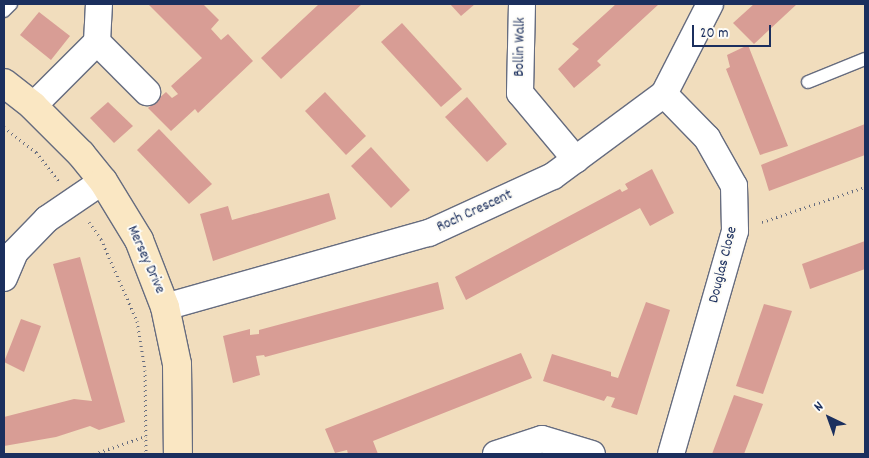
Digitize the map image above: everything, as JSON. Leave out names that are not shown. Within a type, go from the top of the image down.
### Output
[{"type":"street","points":[[33,106],[97,42],[99,4]]},
{"type":"street","name":"Bollin Walk","points":[[522,4],[520,93],[576,160]]},
{"type":"street","name":"Roch Crescent","points":[[164,307],[429,233],[553,176],[664,94],[710,4]]},
{"type":"street","points":[[97,42],[146,92]]},
{"type":"street","name":"Mersey Drive","points":[[4,83],[33,106],[81,154],[103,181],[139,240],[164,307],[177,364],[178,454]]},
{"type":"street","name":"Douglas Close","points":[[664,94],[708,138],[734,186],[735,231],[671,454]]},
{"type":"street","points":[[4,278],[15,252],[47,219],[103,181]]},
{"type":"street","points":[[496,454],[542,439],[592,454]]},
{"type":"lane","points":[[4,11],[11,4]]},
{"type":"lane","points":[[808,82],[865,58]]},
{"type":"path","points":[[4,127],[36,152],[101,239],[137,321],[145,370],[146,454]]},
{"type":"path","points":[[735,231],[865,187]]},
{"type":"path","points":[[94,454],[177,424]]},
{"type":"building","points":[[148,4],[203,4],[219,20],[211,29],[221,40],[228,34],[253,61],[198,113],[195,109],[171,131],[148,108],[166,92],[172,98],[178,94],[171,86],[202,58]]},
{"type":"building","points":[[319,4],[362,4],[281,79],[261,58]]},
{"type":"building","points":[[450,4],[475,4],[461,16]]},
{"type":"building","points":[[616,4],[659,4],[597,61],[601,65],[574,88],[558,69],[579,49],[572,44]]},
{"type":"building","points":[[754,4],[797,4],[754,44],[733,23]]},
{"type":"building","points":[[39,12],[70,36],[51,60],[20,35]]},
{"type":"building","points":[[402,23],[462,89],[441,107],[381,42]]},
{"type":"building","points":[[748,45],[788,146],[760,155],[726,69],[730,67],[727,55]]},
{"type":"building","points":[[325,92],[366,136],[346,155],[305,111]]},
{"type":"building","points":[[467,97],[507,144],[487,162],[445,117]]},
{"type":"building","points":[[108,102],[133,126],[114,143],[90,118]]},
{"type":"building","points":[[865,124],[865,155],[769,191],[761,165]]},
{"type":"building","points":[[159,129],[212,184],[189,204],[137,150]]},
{"type":"building","points":[[371,147],[410,190],[391,208],[351,166]]},
{"type":"building","points":[[652,169],[674,213],[650,226],[640,208],[466,300],[455,277],[620,189],[622,192],[628,189],[625,184]]},
{"type":"building","points":[[329,193],[336,219],[213,261],[200,214],[228,206],[232,220]]},
{"type":"building","points":[[865,241],[865,269],[810,289],[802,264]]},
{"type":"building","points":[[80,257],[125,422],[99,430],[90,426],[56,437],[4,446],[4,417],[74,399],[92,401],[53,264]]},
{"type":"building","points":[[438,282],[444,309],[265,357],[264,355],[256,356],[260,375],[233,383],[223,336],[250,329],[250,335],[259,334],[259,330]]},
{"type":"building","points":[[646,302],[670,310],[637,415],[611,407],[615,398],[607,396],[604,401],[543,381],[552,354],[611,372],[611,376],[618,378]]},
{"type":"building","points":[[764,304],[792,311],[763,394],[736,386]]},
{"type":"building","points":[[21,319],[41,326],[24,372],[4,362]]},
{"type":"building","points":[[521,353],[532,378],[373,441],[378,454],[348,454],[347,450],[335,453],[325,429]]},
{"type":"building","points":[[734,395],[763,404],[744,454],[712,454]]}]
